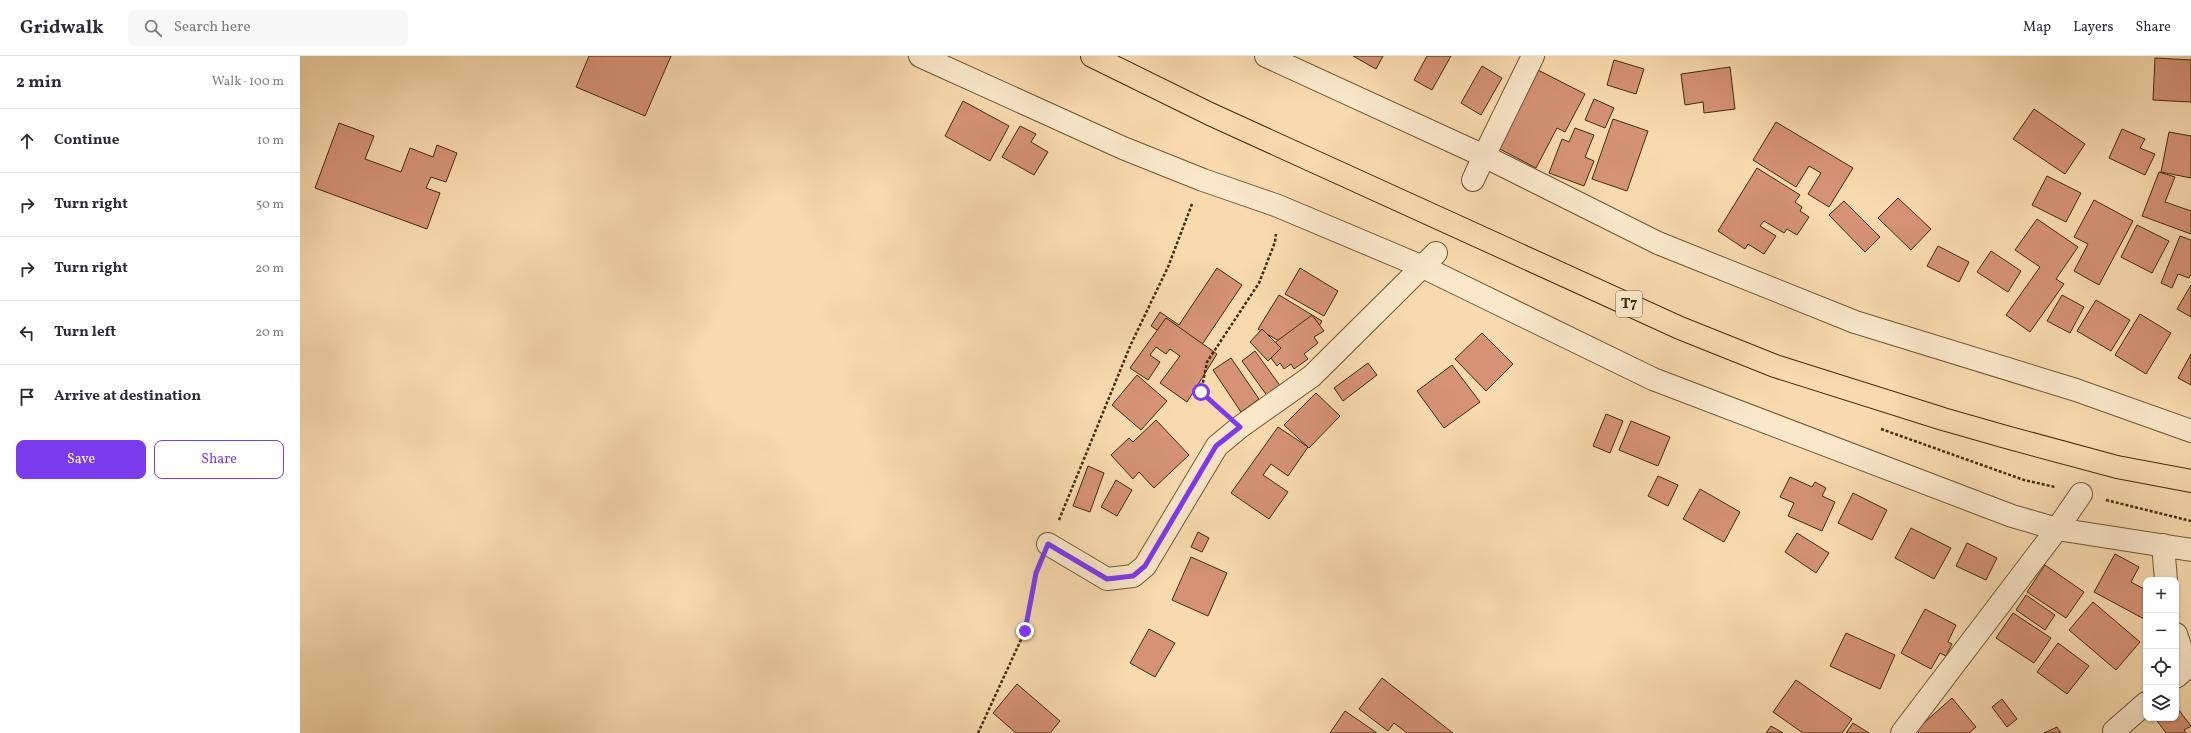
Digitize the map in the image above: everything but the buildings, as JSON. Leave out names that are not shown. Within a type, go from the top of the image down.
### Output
[{"type":"highway","name":"T7","points":[[1092,56],[1210,114],[1680,328],[1775,366],[1943,419],[2006,437],[2117,467],[2191,481]]},
{"type":"street","points":[[920,56],[1123,148],[1203,180],[1429,260],[1653,379],[2012,516],[2057,529],[2191,550]]},
{"type":"street","points":[[1266,56],[1484,156],[1658,243],[1855,322],[2076,390],[2191,431]]},
{"type":"street","points":[[1473,180],[1533,56]]},
{"type":"street","points":[[1048,544],[1107,579],[1133,576],[1145,566],[1216,446],[1240,427],[1312,376],[1429,260]]},
{"type":"street","points":[[1902,733],[2057,529],[2081,494]]},
{"type":"street","points":[[2163,545],[2166,577]]},
{"type":"street","points":[[2179,643],[2182,652],[2191,663],[2179,675]]},
{"type":"street","points":[[2114,731],[2143,707]]},
{"type":"path","points":[[978,733],[1025,631],[1036,573],[1130,344],[1168,267],[1182,226],[1203,180]]},
{"type":"path","points":[[1240,427],[1201,392],[1207,362],[1259,283],[1275,242],[1278,206]]},
{"type":"route","points":[[1025,631],[1036,573],[1048,544],[1107,579],[1133,576],[1145,566],[1216,446],[1240,427],[1201,392]]}]
